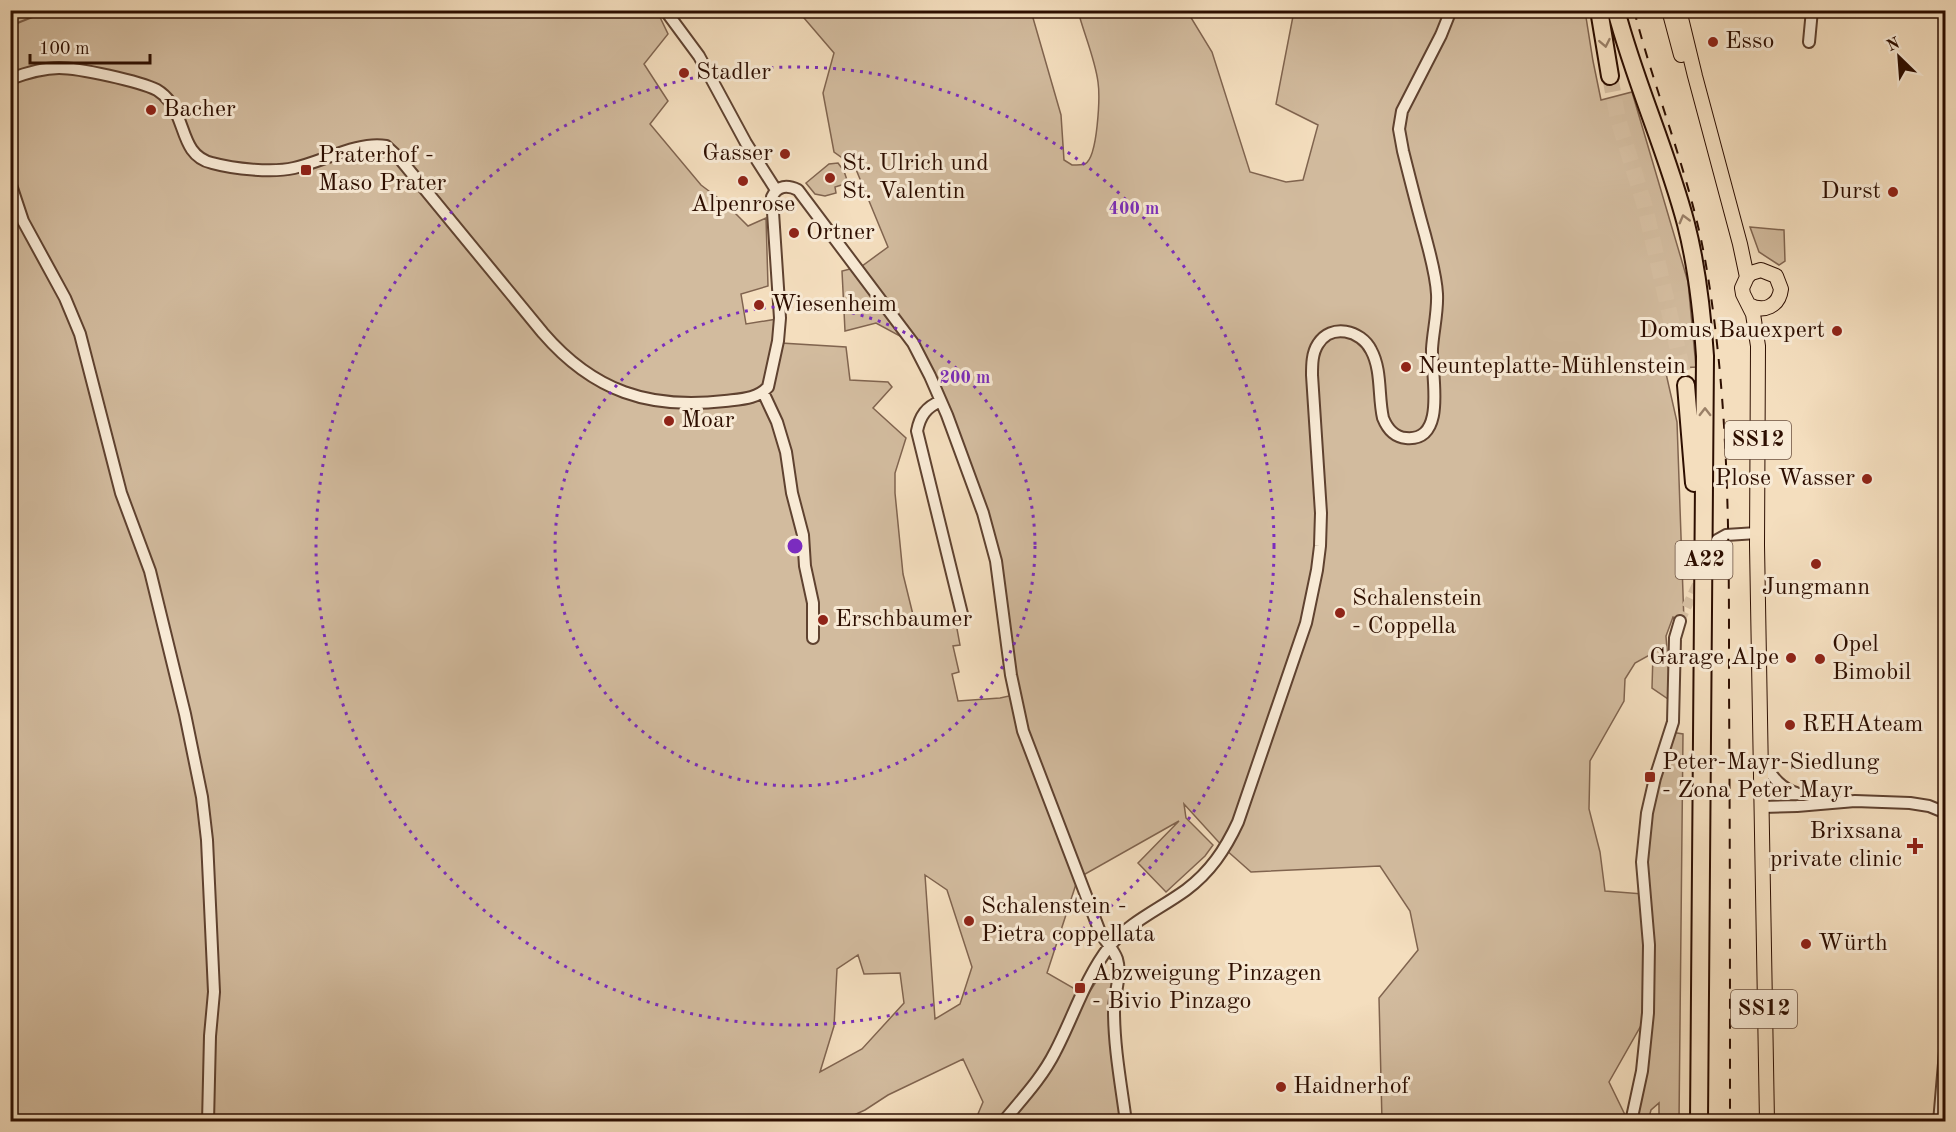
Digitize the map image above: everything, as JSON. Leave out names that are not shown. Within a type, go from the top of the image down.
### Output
[{"type":"highway","points":[[1599,10],[1610,76]]},
{"type":"highway","name":"A22","points":[[1616,10],[1686,226],[1699,287],[1705,356],[1699,1122]]},
{"type":"highway","name":"A22","points":[[1686,385],[1694,490],[1688,1122]]},
{"type":"main road","points":[[1669,10],[1699,116],[1712,141]]},
{"type":"main road","name":"SS12","points":[[1679,10],[1740,244],[1747,277],[1743,282],[1743,294],[1753,314],[1758,346],[1757,534],[1767,1122]]},
{"type":"main road","name":"SS12","points":[[1740,244],[1761,270],[1772,273],[1780,284],[1779,298],[1768,308],[1765,315],[1758,346]]},
{"type":"main road","points":[[1747,277],[1761,270]]},
{"type":"main road","points":[[1749,305],[1755,308],[1768,308]]},
{"type":"street","points":[[664,10],[699,56],[751,151],[776,190]]},
{"type":"street","points":[[1003,1122],[1029,1091],[1054,1054],[1082,994],[1110,947],[1128,929],[1185,890],[1213,865],[1229,840],[1250,789],[1305,623],[1317,570],[1321,513],[1312,375],[1316,346],[1325,336],[1340,331],[1356,334],[1368,343],[1375,358],[1383,418],[1387,427],[1398,437],[1413,438],[1422,434],[1434,417],[1432,349],[1436,283],[1402,151],[1400,129],[1402,111],[1441,35],[1451,10]]},
{"type":"street","points":[[1809,42],[1812,10]]},
{"type":"street","points":[[10,79],[28,72],[60,68],[80,70],[156,90],[171,103],[190,148],[201,159],[216,164],[290,169],[369,145],[386,146],[400,159],[554,346],[593,378],[619,391],[654,400],[719,402],[751,398],[768,387],[779,328],[773,194],[776,190],[789,187],[801,194],[913,343],[940,401],[975,489],[996,561],[1011,675],[1023,731],[1085,896],[1100,932],[1116,957],[1119,968],[1115,993],[1115,1034],[1126,1122]]},
{"type":"street","points":[[10,182],[23,221],[65,298],[80,334],[121,493],[150,571],[187,725],[202,797],[207,840],[214,992],[210,1036],[208,1122]]},
{"type":"street","points":[[763,392],[777,422],[786,452],[813,603],[813,638]]},
{"type":"street","points":[[940,401],[919,419],[917,431],[962,615]]},
{"type":"street","points":[[1717,540],[1726,535],[1757,534]]},
{"type":"street","points":[[1630,1122],[1642,1071],[1648,1014],[1649,945],[1642,862],[1647,813],[1655,778],[1673,722],[1675,638],[1680,621]]},
{"type":"street","points":[[1761,760],[1776,782],[1785,789],[1799,794],[1842,801],[1910,803],[1929,806],[1946,813]]},
{"type":"street","points":[[1762,801],[1799,794]]},
{"type":"street","points":[[1762,801],[1797,806],[1842,801]]},
{"type":"street","points":[[1939,1122],[1946,1040]]},
{"type":"shaded area","points":[[10,11],[657,11],[668,34],[644,64],[668,101],[650,124],[701,185],[726,204],[748,226],[766,218],[768,286],[741,294],[746,324],[783,318],[781,343],[846,347],[850,380],[888,382],[892,387],[873,408],[906,438],[895,473],[903,574],[916,627],[955,618],[960,645],[953,646],[959,672],[952,674],[958,701],[1014,695],[983,513],[913,343],[876,323],[845,331],[842,271],[862,266],[888,247],[855,167],[834,152],[823,93],[834,53],[798,11],[1031,11],[1061,115],[1064,160],[1072,165],[1085,164],[1093,150],[1099,89],[1097,73],[1078,11],[1187,11],[1212,52],[1250,172],[1286,182],[1303,180],[1318,125],[1276,104],[1294,11],[1585,11],[1601,100],[1632,92],[1688,282],[1696,367],[1665,369],[1677,422],[1684,622],[1673,617],[1666,636],[1671,701],[1652,688],[1653,653],[1635,663],[1625,679],[1624,701],[1590,761],[1589,809],[1600,852],[1605,891],[1643,894],[1647,813],[1671,732],[1683,734],[1679,1121],[1659,1121],[1659,1103],[1651,1110],[1648,1121],[1631,1121],[1647,1015],[1609,1082],[1628,1121],[1382,1121],[1379,998],[1418,950],[1410,911],[1380,866],[1251,872],[1225,849],[1184,804],[1186,818],[1213,845],[1205,856],[1166,892],[1138,863],[1179,821],[1078,878],[1047,973],[1087,996],[1101,974],[1118,976],[1115,993],[1126,1121],[975,1121],[983,1102],[963,1059],[888,1095],[865,1110],[841,1121],[11,1121]],"holes":[[[925,875],[947,890],[972,967],[960,1004],[935,1019]],[[858,955],[864,974],[900,973],[904,1003],[862,1049],[820,1072],[834,1026],[837,969]]]},
{"type":"shaded area","points":[[838,163],[848,183],[835,187],[836,193],[825,196],[815,194],[806,183],[829,164]]},
{"type":"shaded area","points":[[1750,227],[1784,230],[1785,261],[1779,265],[1759,252]]},
{"type":"waterway","points":[[10,26],[50,10]]},
{"type":"tunnel","points":[[1610,76],[1618,119],[1645,207],[1686,385]]},
{"type":"tunnel","points":[[1680,621],[1701,576]]},
{"type":"railway","points":[[1634,10],[1700,233],[1720,370],[1729,581],[1730,1122]]},
{"type":"place","name":"Esso","points":[[1713,42]]},
{"type":"place","name":"Stadler","points":[[684,73]]},
{"type":"place","name":"Bacher","points":[[151,110]]},
{"type":"place","name":"Gasser","points":[[785,154]]},
{"type":"place","name":"Praterhof - Maso Prater","points":[[306,170]]},
{"type":"place","name":"St. Ulrich und St. Valentin","points":[[830,178]]},
{"type":"place","name":"Alpenrose","points":[[743,181]]},
{"type":"place","name":"Durst","points":[[1893,192]]},
{"type":"place","name":"Ortner","points":[[794,233]]},
{"type":"place","name":"Wiesenheim","points":[[759,305]]},
{"type":"place","name":"Domus Bauexpert","points":[[1837,331]]},
{"type":"place","name":"Neunteplatte-Mühlenstein","points":[[1406,367]]},
{"type":"place","name":"Moar","points":[[669,421]]},
{"type":"place","name":"Plose Wasser","points":[[1867,479]]},
{"type":"place","name":"Jungmann","points":[[1816,564]]},
{"type":"place","name":"Schalenstein - Coppella","points":[[1340,613]]},
{"type":"place","name":"Erschbaumer","points":[[823,620]]},
{"type":"place","name":"Garage Alpe","points":[[1791,658]]},
{"type":"place","name":"Opel Bimobil","points":[[1820,659]]},
{"type":"place","name":"REHAteam","points":[[1790,725]]},
{"type":"place","name":"Peter-Mayr-Siedlung - Zona Peter Mayr","points":[[1650,777]]},
{"type":"place","name":"Brixsana private clinic","points":[[1915,846]]},
{"type":"place","name":"Schalenstein - Pietra coppellata","points":[[969,921]]},
{"type":"place","name":"Würth","points":[[1806,944]]},
{"type":"place","name":"Abzweigung Pinzagen - Bivio Pinzago","points":[[1080,988]]},
{"type":"place","name":"Haidnerhof","points":[[1281,1087]]}]
